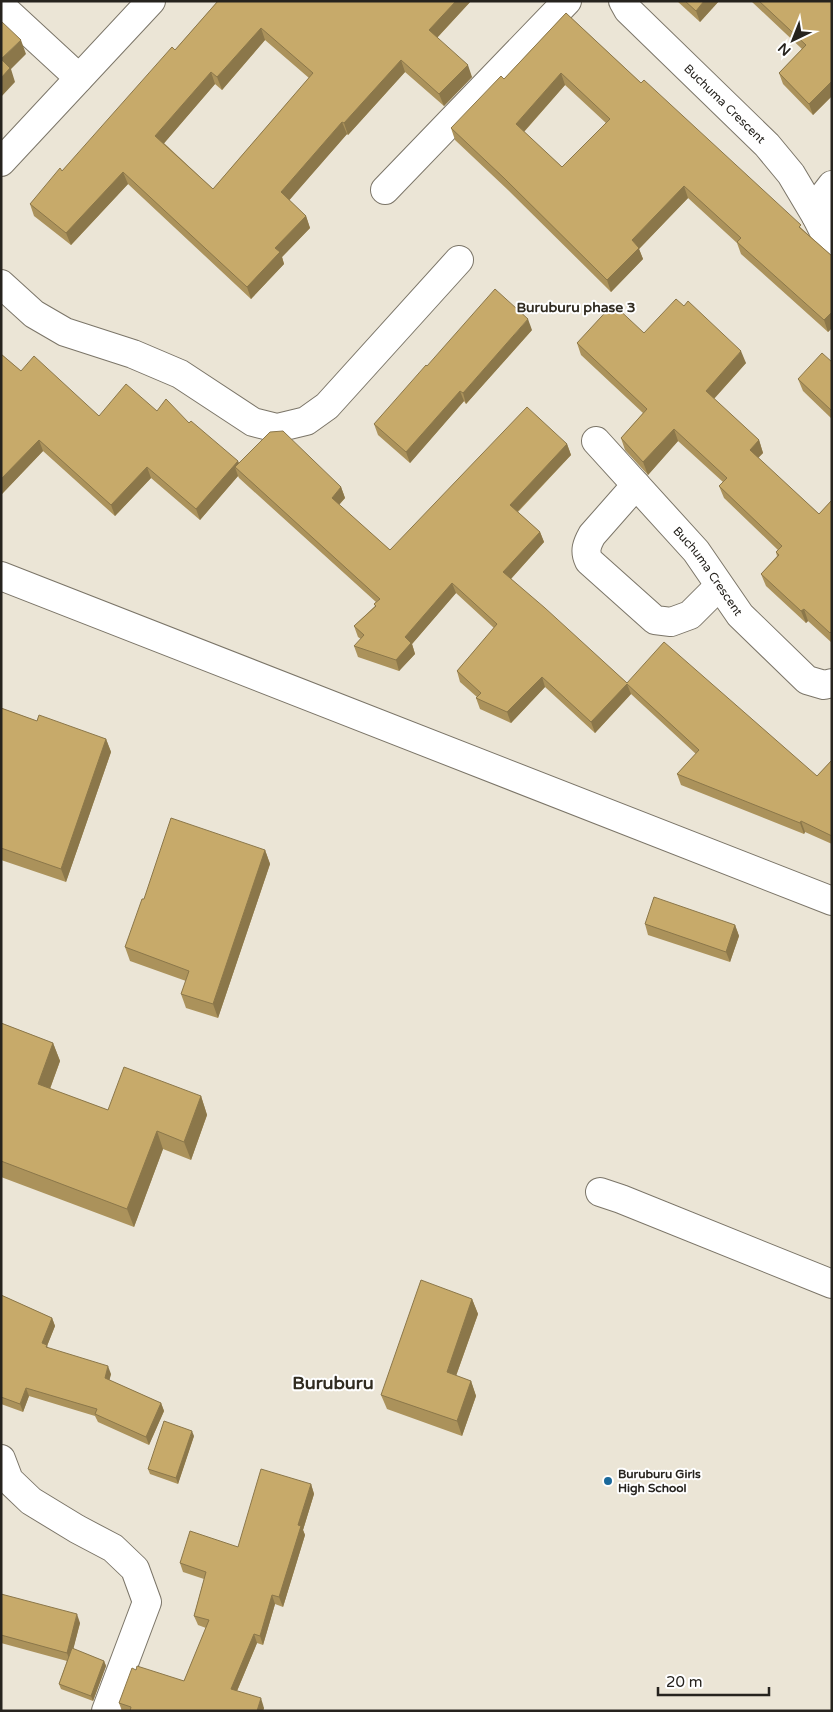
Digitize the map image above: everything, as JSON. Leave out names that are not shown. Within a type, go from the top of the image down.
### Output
[{"type":"street","points":[[1,162],[151,1]]},
{"type":"street","points":[[385,190],[567,1]]},
{"type":"street","name":"Buchuma Crescent","points":[[623,1],[634,16],[767,145],[791,174],[824,232],[832,241]]},
{"type":"street","points":[[1,6],[78,78]]},
{"type":"street","points":[[816,216],[822,198],[832,185]]},
{"type":"street","points":[[1,284],[34,314],[65,332],[133,354],[180,374],[253,422],[277,428],[306,421],[327,406],[459,260]]},
{"type":"street","name":"Buchuma Crescent","points":[[596,441],[696,551],[740,615],[807,680],[824,685],[832,683]]},
{"type":"street","points":[[636,485],[592,535],[587,544],[586,555],[589,561],[655,620],[670,622],[690,615],[719,586]]},
{"type":"street","points":[[1,576],[832,901]]},
{"type":"street","points":[[600,1192],[832,1284]]},
{"type":"street","points":[[1,1459],[10,1480],[31,1501],[77,1530],[113,1548],[135,1569],[147,1602],[106,1711]]},
{"type":"building","points":[[218,1],[456,1],[429,30],[468,65],[439,94],[401,60],[344,123],[342,122],[281,192],[306,216],[275,248],[280,252],[247,287],[123,172],[66,233],[30,204],[60,168],[62,171],[172,47],[175,50]],"holes":[[[261,28],[313,73],[213,189],[155,136],[211,72],[217,77]]]},
{"type":"building","points":[[685,1],[704,1],[696,11]]},
{"type":"building","points":[[759,1],[832,1],[832,81],[809,104],[779,73],[806,45]]},
{"type":"building","points":[[566,13],[641,83],[644,80],[832,256],[832,312],[824,320],[737,242],[741,238],[684,186],[632,240],[639,248],[607,280],[451,128],[501,76],[504,79]],"holes":[[[561,73],[610,119],[562,167],[516,124]]]},
{"type":"building","points":[[1,21],[21,40],[1,59]]},
{"type":"building","points":[[1,59],[10,68],[1,78]]},
{"type":"building","points":[[495,289],[528,319],[463,393],[460,391],[406,452],[374,424]]},
{"type":"building","points":[[676,299],[684,306],[688,301],[741,351],[706,391],[759,440],[750,450],[819,514],[832,500],[832,631],[830,633],[804,609],[801,611],[761,574],[779,555],[776,552],[782,546],[719,486],[727,478],[674,429],[643,462],[621,438],[647,409],[577,343],[613,304],[644,333]]},
{"type":"building","points":[[822,353],[832,362],[832,411],[798,379]]},
{"type":"building","points":[[1,354],[21,371],[34,356],[99,416],[126,384],[157,411],[166,399],[189,423],[191,421],[238,461],[196,509],[147,467],[111,505],[39,440],[1,479]]},
{"type":"building","points":[[527,407],[567,444],[510,505],[540,532],[503,572],[627,683],[664,642],[817,776],[832,760],[832,836],[801,821],[800,823],[677,774],[699,750],[627,684],[591,722],[542,677],[507,712],[476,698],[481,693],[457,671],[497,624],[452,583],[405,637],[411,643],[396,660],[354,646],[364,635],[354,626],[376,606],[374,604],[380,599],[235,467],[270,432],[283,431],[341,487],[332,498],[390,550]]},
{"type":"building","points":[[1,708],[37,721],[39,715],[106,739],[61,869],[1,848]]},
{"type":"building","points":[[171,818],[265,850],[213,1004],[181,994],[189,971],[125,947],[142,899],[144,899]]},
{"type":"building","points":[[654,897],[735,925],[726,952],[645,924]]},
{"type":"building","points":[[1,1023],[53,1043],[38,1084],[108,1110],[124,1067],[201,1096],[184,1142],[157,1131],[127,1209],[1,1161]]},
{"type":"building","points":[[421,1280],[472,1299],[447,1372],[471,1381],[457,1421],[381,1395]]},
{"type":"building","points":[[1,1295],[52,1318],[42,1343],[47,1345],[46,1347],[108,1366],[105,1378],[161,1403],[146,1437],[95,1414],[97,1409],[26,1388],[20,1404],[1,1397]]},
{"type":"building","points":[[164,1421],[192,1431],[176,1478],[148,1469]]},
{"type":"building","points":[[261,1469],[311,1484],[298,1525],[301,1526],[279,1597],[272,1595],[260,1636],[254,1634],[231,1689],[261,1698],[257,1711],[130,1711],[131,1707],[119,1703],[132,1668],[136,1670],[137,1666],[184,1681],[209,1620],[194,1616],[206,1572],[180,1563],[190,1531],[238,1547]]},
{"type":"building","points":[[1,1594],[77,1614],[67,1653],[1,1635]]},
{"type":"building","points":[[72,1648],[104,1661],[91,1696],[59,1684]]},
{"type":"place","name":"Buruburu Girls High School","points":[[608,1481]]},
{"type":"district","name":"Buruburu phase 3","points":[[576,307]]},
{"type":"district","name":"Buruburu","points":[[333,1383]]}]
